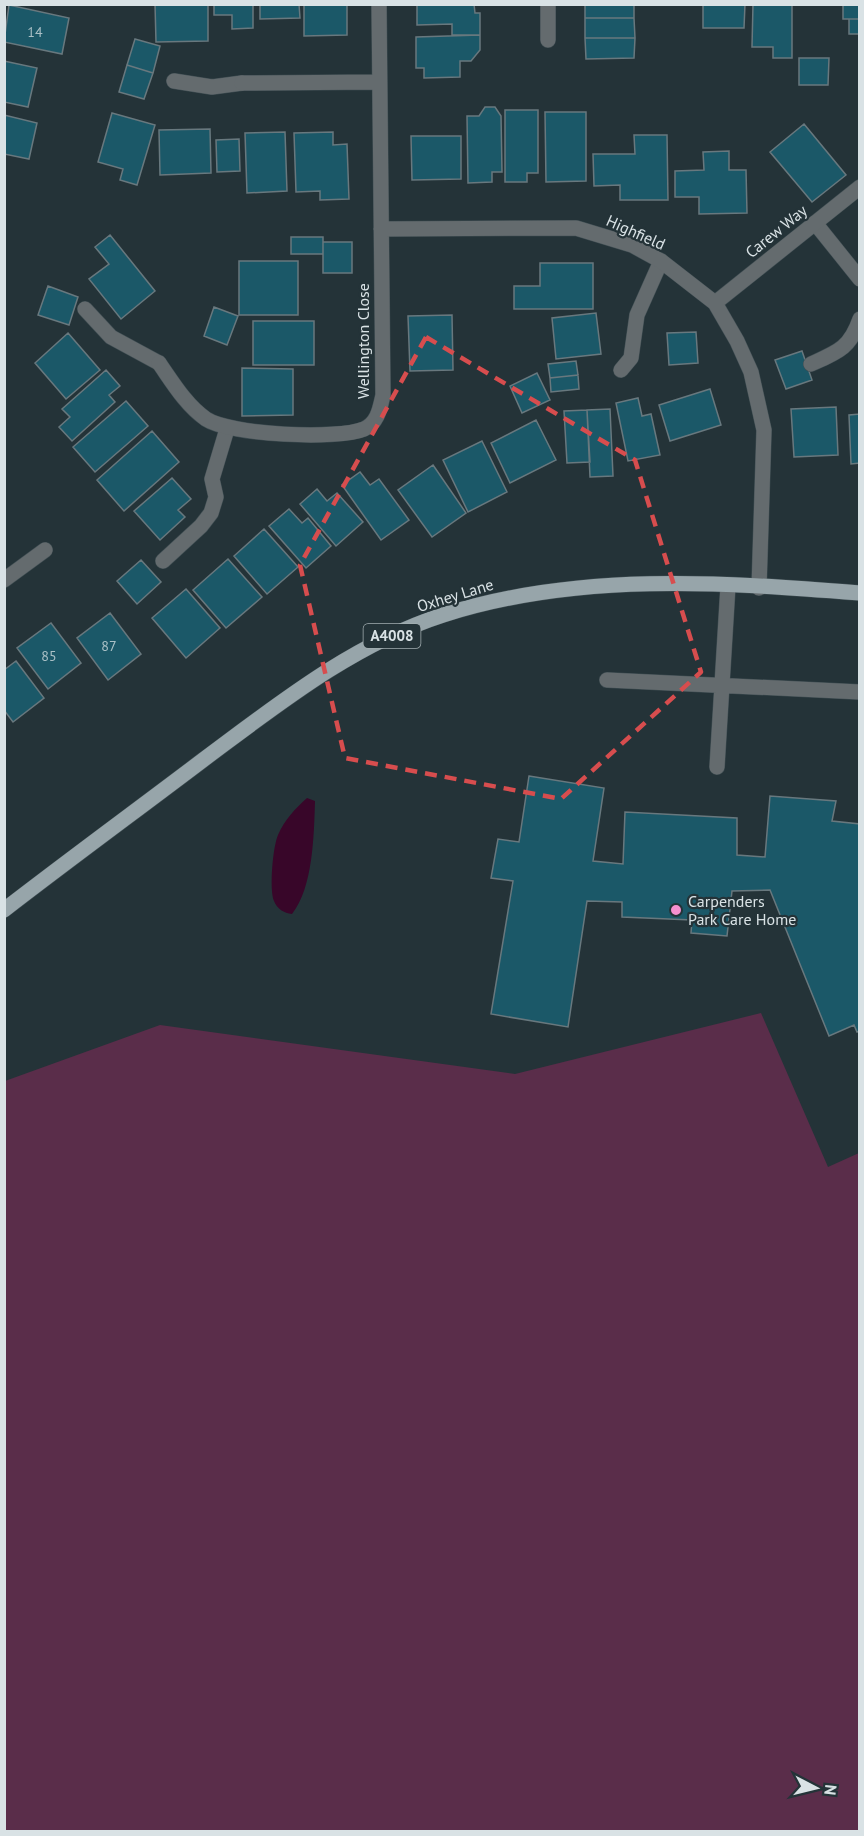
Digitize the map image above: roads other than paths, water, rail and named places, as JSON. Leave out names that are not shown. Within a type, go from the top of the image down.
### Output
[{"type":"main road","name":"Oxhey Lane","points":[[4,910],[309,681],[401,631],[441,615],[496,600],[566,588],[621,583],[860,593]]},
{"type":"street","points":[[379,4],[381,228]]},
{"type":"street","points":[[548,4],[548,40]]},
{"type":"street","points":[[174,81],[212,87],[242,83],[379,82]]},
{"type":"street","name":"Carew Way","points":[[715,303],[860,187]]},
{"type":"street","points":[[815,223],[860,279]]},
{"type":"street","name":"Highfield","points":[[381,228],[576,228],[632,245],[661,261],[715,303],[737,341],[751,372],[764,430],[759,588]]},
{"type":"street","name":"Wellington Close","points":[[85,309],[111,337],[159,363],[187,401],[207,419],[227,429],[253,433],[348,433],[365,429],[374,422],[383,395],[381,228]]},
{"type":"street","points":[[621,370],[631,358],[637,315],[661,261]]},
{"type":"street","points":[[812,364],[840,352],[854,336],[860,319]]},
{"type":"street","points":[[163,561],[201,526],[211,513],[216,497],[212,479],[227,429]]},
{"type":"street","points":[[4,580],[45,549]]},
{"type":"street","points":[[717,767],[728,586]]},
{"type":"street","points":[[608,680],[860,692]]},
{"type":"place","name":"Carpenders Park Care Home","points":[[676,910]]}]
